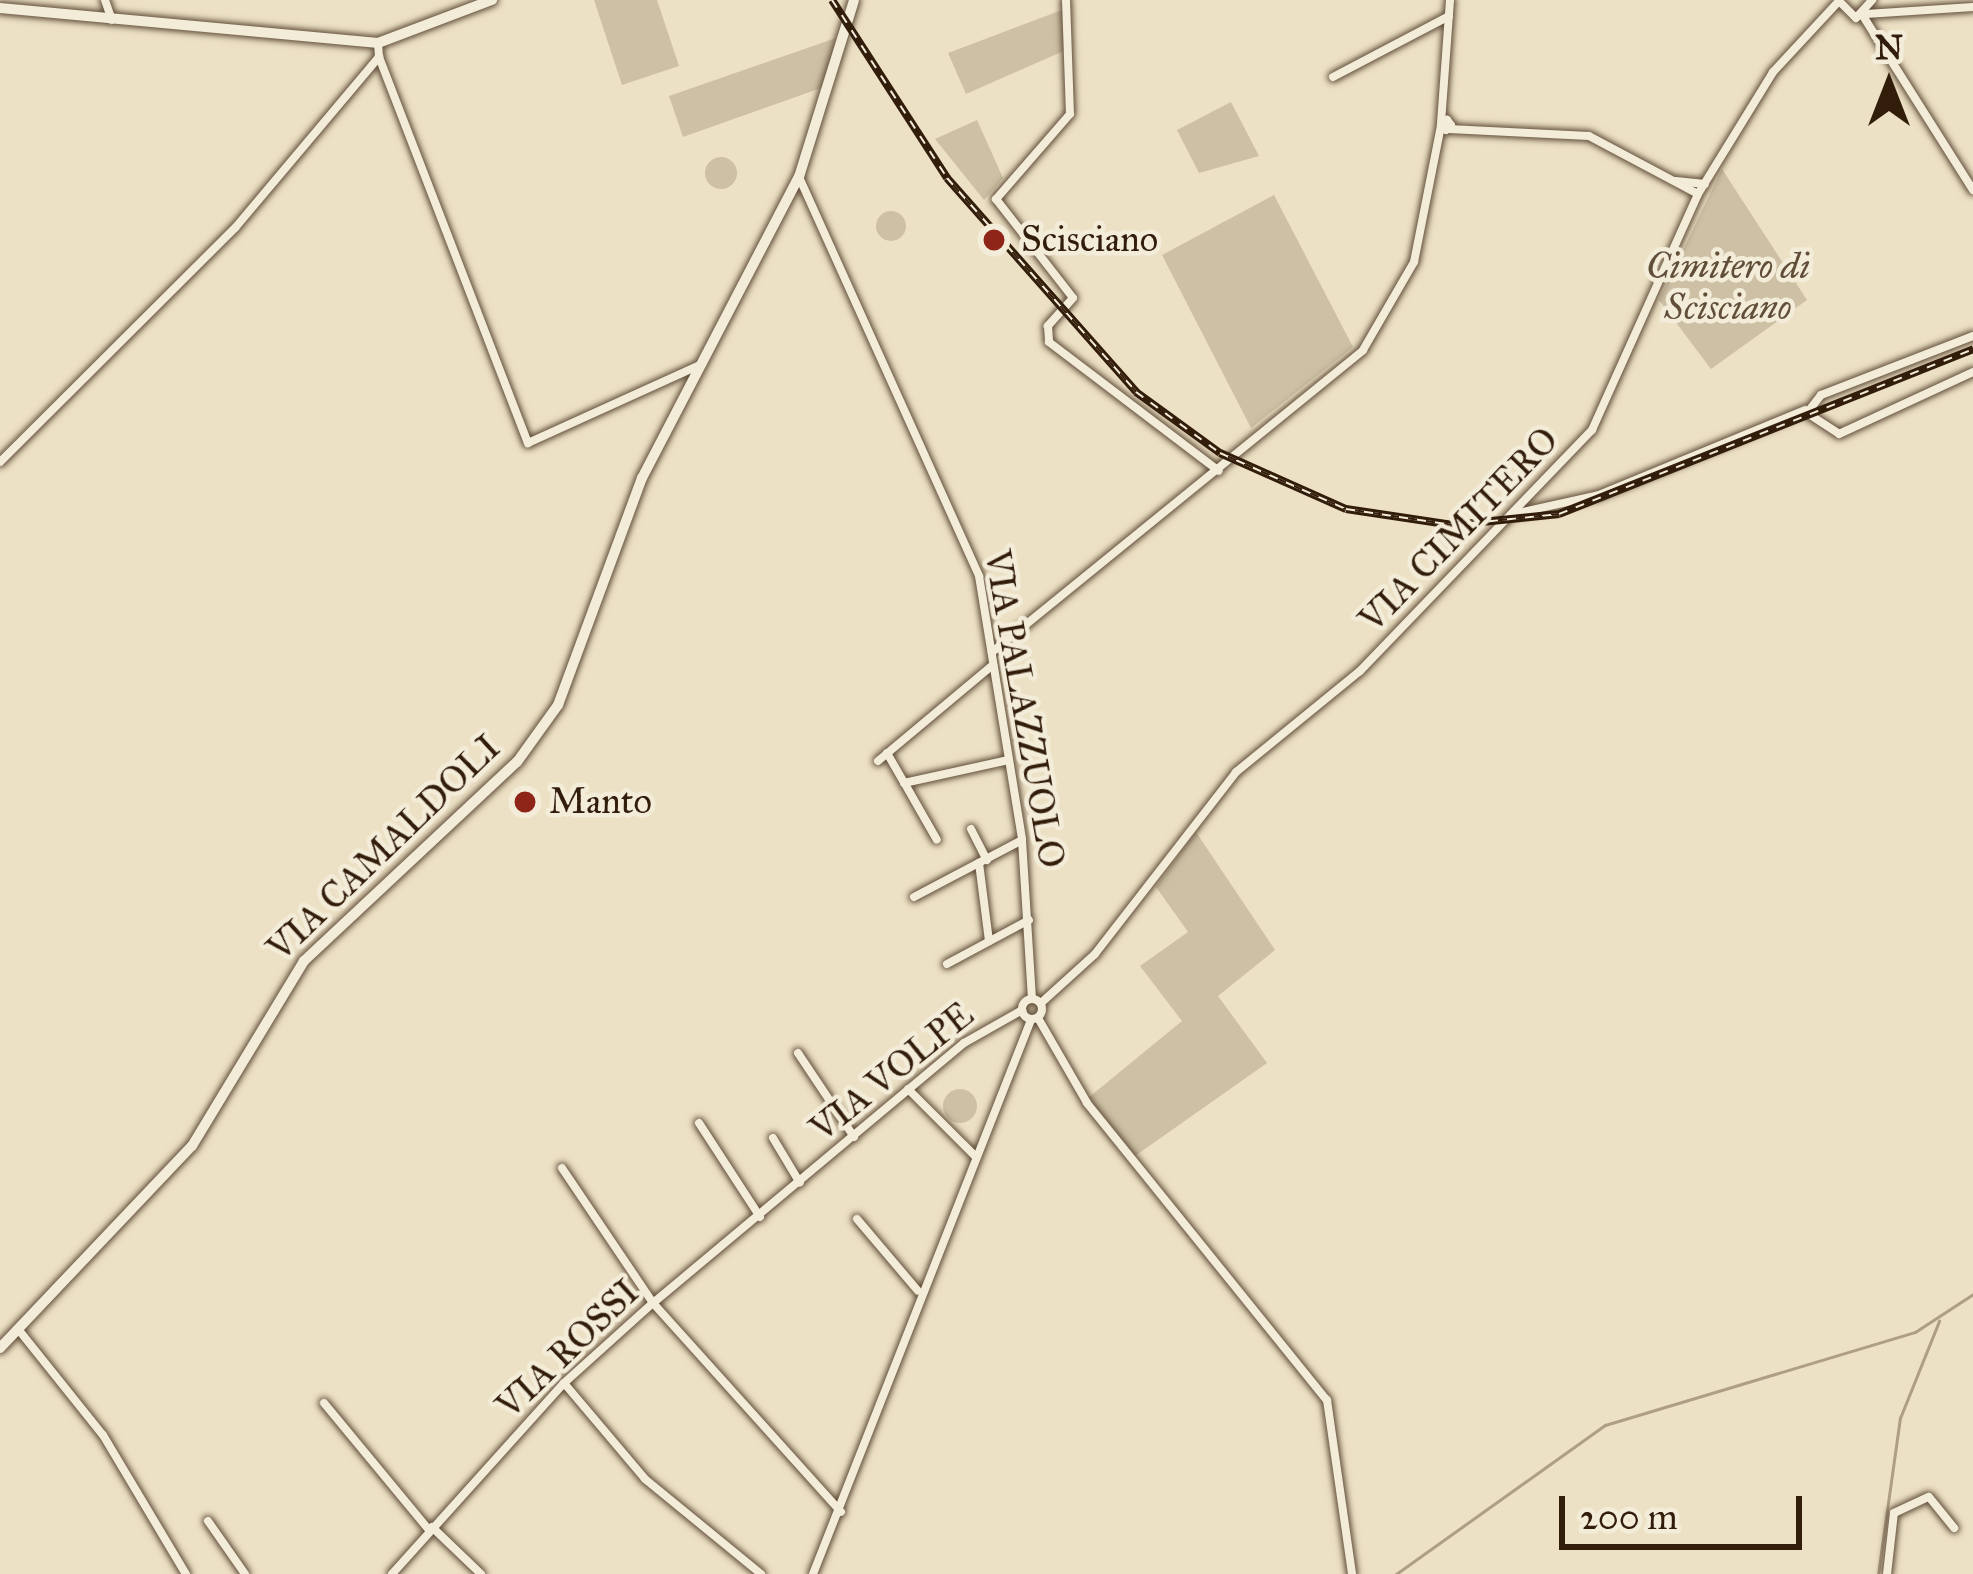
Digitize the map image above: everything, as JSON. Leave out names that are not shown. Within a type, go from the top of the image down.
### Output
[{"type":"street","points":[[104,0],[112,20]]},
{"type":"street","points":[[0,8],[378,43],[492,0]]},
{"type":"street","name":"VIA CAMALDOLI","points":[[0,1348],[192,1146],[304,961],[533,742],[572,678],[643,478],[799,178],[854,0]]},
{"type":"street","points":[[1066,0],[1070,114],[996,199],[1072,298],[1048,326],[1049,342],[1219,471]]},
{"type":"street","points":[[992,652],[1363,350],[1394,305],[1447,126],[1450,0]]},
{"type":"street","points":[[1839,0],[1851,17]]},
{"type":"street","name":"VIA CIMITERO","points":[[1022,1010],[1095,954],[1236,772],[1360,671],[1518,513],[1592,430],[1698,194],[1773,72],[1821,25],[1839,0]]},
{"type":"street","points":[[1865,15],[1873,0],[1907,12]]},
{"type":"street","points":[[1821,25],[1865,15],[1973,7]]},
{"type":"street","points":[[1865,15],[1973,190]]},
{"type":"street","points":[[1333,77],[1449,16]]},
{"type":"street","points":[[378,43],[528,442],[704,364]]},
{"type":"street","points":[[0,462],[236,227],[380,57]]},
{"type":"street","points":[[1447,126],[1588,136],[1698,194]]},
{"type":"street","name":"VIA PALAZZUOLO","points":[[799,178],[964,527],[992,652],[1022,840],[1034,1019]]},
{"type":"street","points":[[1678,185],[1705,184]]},
{"type":"street","points":[[1678,185],[1689,218]]},
{"type":"street","points":[[1518,513],[1599,495],[1973,336]]},
{"type":"street","points":[[1807,409],[1816,428],[1839,434],[1973,372]]},
{"type":"street","points":[[878,761],[994,664]]},
{"type":"street","points":[[887,753],[937,840]]},
{"type":"street","points":[[904,784],[1009,760]]},
{"type":"street","points":[[971,829],[983,861],[989,941]]},
{"type":"street","points":[[914,897],[1022,840]]},
{"type":"street","points":[[947,964],[1029,920]]},
{"type":"street","points":[[1022,1010],[1034,1019],[1087,1103],[1327,1400],[1352,1574]]},
{"type":"street","name":"VIA VOLPE","points":[[800,1183],[908,1089],[1022,1010]]},
{"type":"street","points":[[813,1574],[841,1513],[918,1291],[1034,1019]]},
{"type":"street","points":[[798,1053],[854,1137]]},
{"type":"street","points":[[908,1089],[975,1156]]},
{"type":"street","points":[[699,1123],[760,1217]]},
{"type":"street","points":[[773,1138],[800,1183]]},
{"type":"street","points":[[562,1168],[653,1303],[841,1513]]},
{"type":"street","name":"VIA ROSSI","points":[[392,1574],[564,1383],[800,1183]]},
{"type":"street","points":[[857,1219],[918,1291]]},
{"type":"street","points":[[16,1328],[103,1435],[186,1574]]},
{"type":"street","points":[[564,1383],[645,1479],[761,1574]]},
{"type":"street","points":[[324,1402],[430,1528],[481,1574]]},
{"type":"street","points":[[1887,1574],[1894,1513],[1929,1497],[1954,1528]]},
{"type":"street","points":[[208,1521],[245,1574]]},
{"type":"green space","points":[[594,0],[657,0],[679,66],[622,85]]},
{"type":"green space","points":[[1062,10],[1066,50],[966,94],[948,53]]},
{"type":"green space","points":[[836,38],[824,87],[683,137],[669,96]]},
{"type":"green space","points":[[1231,102],[1259,156],[1199,173],[1177,130]]},
{"type":"green space","points":[[977,120],[1003,178],[984,200],[935,139]]},
{"type":"green space","points":[[721,157],[732,162],[737,173],[732,184],[721,189],[710,184],[705,173],[710,162]]},
{"type":"green space","name":"Cimitero di Scisciano","points":[[1722,169],[1807,300],[1711,369],[1659,300]]},
{"type":"green space","points":[[1274,195],[1353,347],[1251,428],[1162,255]]},
{"type":"green space","points":[[891,211],[902,215],[906,226],[902,237],[891,241],[880,237],[876,226],[880,215]]},
{"type":"green space","points":[[1196,832],[1275,950],[1218,996],[1267,1063],[1135,1156],[1088,1098],[1182,1021],[1140,966],[1188,932],[1156,887]]},
{"type":"green space","points":[[960,1089],[972,1094],[977,1106],[972,1118],[960,1123],[948,1118],[943,1106],[948,1094]]},
{"type":"waterway","points":[[1396,1574],[1605,1425],[1915,1332],[1973,1294]]},
{"type":"waterway","points":[[1878,1574],[1900,1418],[1939,1321]]},
{"type":"railway","points":[[832,0],[947,178],[1136,392],[1220,453],[1346,509],[1453,525],[1559,514],[1973,349]]},
{"type":"place","name":"Scisciano","points":[[994,240]]},
{"type":"place","name":"Manto","points":[[525,802]]}]
